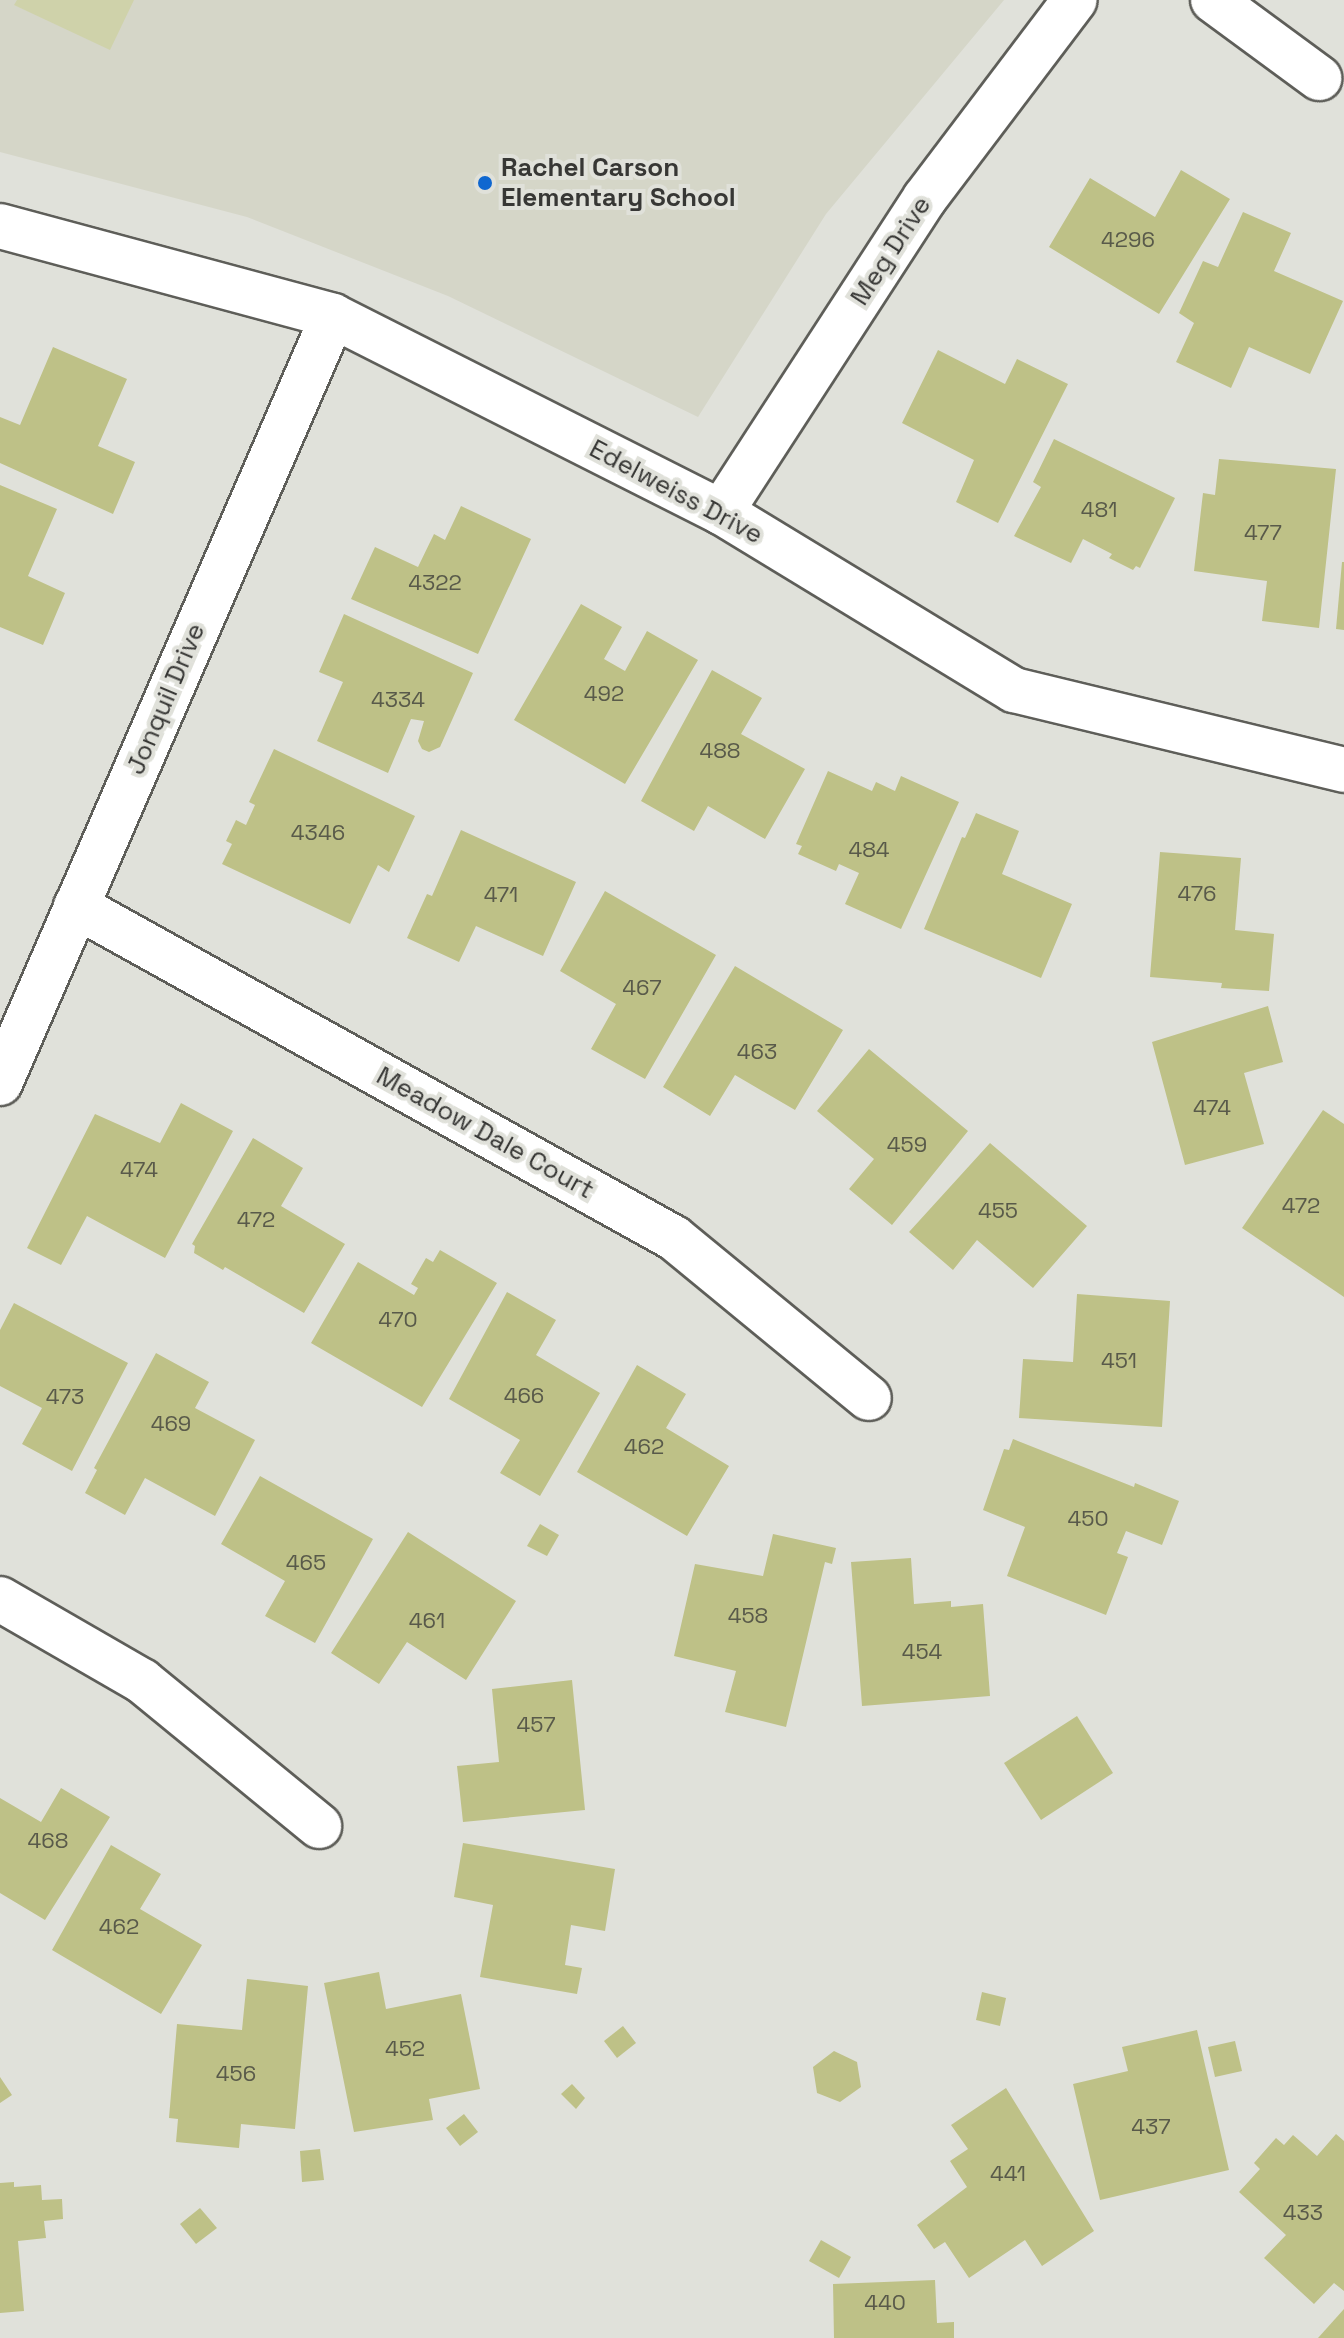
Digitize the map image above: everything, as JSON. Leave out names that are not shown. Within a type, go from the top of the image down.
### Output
[{"type":"street","name":"Meg Drive","points":[[721,512],[925,198],[1075,0]]},
{"type":"street","points":[[1213,0],[1319,78]]},
{"type":"street","name":"Edelweiss Drive","points":[[0,226],[333,316],[721,512],[1014,690],[1344,770]]},
{"type":"street","name":"Jonquil Drive","points":[[0,1083],[333,316]]},
{"type":"street","name":"Meadow Dale Court","points":[[76,906],[674,1238],[869,1398]]},
{"type":"street","points":[[0,1599],[142,1681],[319,1826]]},
{"type":"shaded area","name":"Rachel Carson Elementary School","points":[[0,0],[1004,0],[826,214],[698,417],[448,296],[247,217],[0,152]]},
{"type":"green space","points":[[17,0],[134,0],[110,50],[14,5]]},
{"type":"building","points":[[1181,170],[1230,199],[1159,314],[1049,247],[1090,178],[1155,217]]},
{"type":"building","points":[[1243,212],[1291,233],[1274,271],[1343,301],[1310,374],[1249,347],[1231,388],[1176,362],[1194,323],[1179,313],[1203,261],[1218,267]]},
{"type":"building","points":[[53,347],[127,379],[98,446],[135,462],[113,514],[0,463],[0,417],[20,425]]},
{"type":"building","points":[[938,350],[1005,384],[1017,359],[1068,384],[998,523],[956,502],[974,460],[902,423]]},
{"type":"building","points":[[1054,439],[1175,498],[1140,568],[1136,566],[1133,570],[1109,558],[1112,554],[1083,539],[1071,563],[1014,536],[1041,487],[1033,482]]},
{"type":"building","points":[[1219,459],[1336,469],[1319,628],[1262,621],[1267,581],[1194,571],[1203,493],[1215,495]]},
{"type":"building","points":[[0,485],[57,509],[28,576],[65,593],[43,645],[0,627]]},
{"type":"building","points":[[461,506],[531,539],[478,654],[351,599],[375,547],[418,567],[434,534],[445,540]]},
{"type":"building","points":[[1344,562],[1344,630],[1336,629]]},
{"type":"building","points":[[581,604],[622,627],[604,659],[625,671],[647,631],[698,660],[625,784],[514,720]]},
{"type":"building","points":[[344,614],[473,673],[440,747],[429,752],[422,749],[418,741],[424,721],[411,719],[388,773],[317,741],[343,682],[319,672]]},
{"type":"building","points":[[712,670],[762,698],[741,734],[805,769],[765,839],[708,806],[694,831],[641,801]]},
{"type":"building","points":[[274,749],[415,816],[389,872],[378,865],[350,924],[222,864],[232,844],[226,841],[236,820],[246,825],[255,805],[249,802]]},
{"type":"building","points":[[828,771],[872,791],[876,782],[895,791],[901,776],[959,802],[901,929],[845,904],[859,873],[839,864],[836,871],[798,854],[802,846],[796,844]]},
{"type":"building","points":[[976,813],[1019,831],[1002,874],[1072,904],[1041,978],[924,929],[962,837],[965,838]]},
{"type":"building","points":[[461,830],[576,882],[543,956],[476,926],[459,962],[407,938],[427,894],[432,896]]},
{"type":"building","points":[[1160,852],[1241,858],[1235,930],[1274,934],[1269,991],[1221,988],[1222,983],[1150,977]]},
{"type":"building","points":[[605,891],[716,955],[645,1079],[591,1049],[616,1004],[560,971]]},
{"type":"building","points":[[735,966],[843,1030],[795,1110],[735,1075],[710,1116],[663,1087]]},
{"type":"building","points":[[1268,1006],[1283,1062],[1244,1073],[1264,1144],[1185,1165],[1152,1042]]},
{"type":"building","points":[[869,1049],[968,1131],[892,1225],[849,1189],[874,1159],[817,1111]]},
{"type":"building","points":[[181,1103],[233,1131],[165,1258],[87,1216],[61,1265],[27,1248],[95,1114],[160,1143]]},
{"type":"building","points":[[1323,1110],[1344,1124],[1344,1297],[1242,1228]]},
{"type":"building","points":[[253,1138],[303,1168],[281,1206],[345,1244],[304,1313],[225,1267],[223,1270],[194,1253],[195,1246],[192,1244]]},
{"type":"building","points":[[990,1143],[1087,1226],[1033,1288],[977,1240],[953,1270],[909,1232]]},
{"type":"building","points":[[440,1250],[497,1283],[422,1407],[311,1343],[358,1262],[414,1295],[418,1288],[411,1284],[426,1258],[433,1262]]},
{"type":"building","points":[[507,1292],[556,1320],[536,1355],[600,1393],[540,1496],[500,1473],[520,1440],[449,1399]]},
{"type":"building","points":[[1077,1294],[1170,1301],[1162,1427],[1019,1418],[1023,1359],[1073,1362]]},
{"type":"building","points":[[14,1303],[128,1363],[72,1471],[22,1444],[42,1408],[0,1386],[0,1330]]},
{"type":"building","points":[[156,1353],[209,1382],[195,1408],[255,1440],[215,1516],[145,1478],[125,1515],[85,1493],[97,1470],[94,1468]]},
{"type":"building","points":[[637,1365],[686,1394],[666,1428],[729,1466],[687,1536],[577,1472]]},
{"type":"building","points":[[1013,1439],[1134,1487],[1135,1483],[1179,1501],[1162,1545],[1126,1531],[1117,1553],[1128,1557],[1106,1615],[1007,1576],[1025,1527],[983,1510],[1004,1449],[1009,1450]]},
{"type":"building","points":[[260,1476],[373,1539],[315,1643],[265,1616],[285,1581],[221,1544]]},
{"type":"building","points":[[540,1524],[559,1535],[547,1556],[527,1546]]},
{"type":"building","points":[[408,1532],[516,1601],[466,1680],[407,1642],[379,1684],[331,1653]]},
{"type":"building","points":[[773,1534],[836,1548],[832,1564],[825,1562],[786,1727],[725,1712],[736,1671],[674,1656],[695,1564],[763,1576]]},
{"type":"building","points":[[911,1558],[914,1604],[951,1601],[951,1607],[983,1604],[990,1696],[862,1706],[851,1562]]},
{"type":"building","points":[[572,1680],[585,1810],[463,1822],[457,1766],[499,1762],[492,1689]]},
{"type":"building","points":[[1077,1716],[1113,1773],[1041,1820],[1004,1763]]},
{"type":"building","points":[[61,1788],[110,1817],[45,1920],[0,1893],[0,1798],[41,1822]]},
{"type":"building","points":[[463,1843],[615,1869],[605,1931],[571,1925],[565,1965],[582,1968],[577,1994],[480,1977],[493,1905],[454,1897]]},
{"type":"building","points":[[111,1845],[161,1874],[140,1909],[202,1945],[161,2014],[52,1950]]},
{"type":"building","points":[[379,1972],[386,2009],[461,1994],[480,2089],[429,2099],[433,2120],[354,2132],[324,1983]]},
{"type":"building","points":[[247,1979],[308,1986],[295,2129],[241,2124],[239,2148],[176,2142],[178,2119],[169,2118],[177,2024],[242,2030]]},
{"type":"building","points":[[982,1992],[1006,1998],[1000,2026],[976,2020]]},
{"type":"building","points":[[623,2026],[636,2043],[617,2058],[604,2041]]},
{"type":"building","points":[[1197,2030],[1229,2170],[1100,2200],[1073,2084],[1128,2071],[1122,2047]]},
{"type":"building","points":[[1235,2041],[1242,2071],[1215,2077],[1208,2047]]},
{"type":"building","points":[[834,2051],[857,2062],[861,2087],[840,2102],[817,2093],[813,2067]]},
{"type":"building","points":[[0,2077],[12,2095],[0,2103]]},
{"type":"building","points":[[572,2084],[585,2098],[576,2109],[561,2094]]},
{"type":"building","points":[[1006,2088],[1094,2231],[1042,2266],[1025,2240],[969,2278],[945,2242],[934,2249],[917,2225],[967,2187],[950,2161],[968,2149],[951,2125]]},
{"type":"building","points":[[464,2114],[478,2132],[460,2146],[446,2128]]},
{"type":"building","points":[[1336,2134],[1344,2141],[1344,2291],[1334,2283],[1314,2304],[1264,2258],[1286,2235],[1239,2192],[1260,2169],[1254,2163],[1276,2138],[1284,2145],[1293,2135],[1317,2156]]},
{"type":"building","points":[[320,2149],[324,2180],[302,2182],[300,2151]]},
{"type":"building","points":[[14,2182],[14,2187],[41,2185],[42,2200],[62,2199],[63,2219],[44,2221],[46,2238],[18,2241],[24,2311],[0,2313],[0,2183]]},
{"type":"building","points":[[200,2208],[217,2228],[196,2244],[180,2224]]},
{"type":"building","points":[[821,2240],[851,2257],[839,2278],[809,2261]]},
{"type":"building","points":[[935,2280],[937,2323],[954,2322],[954,2338],[834,2338],[833,2284]]},
{"type":"building","points":[[1344,2309],[1344,2338],[1318,2338]]},
{"type":"place","name":"Rachel Carson Elementary School","points":[[485,183]]}]
